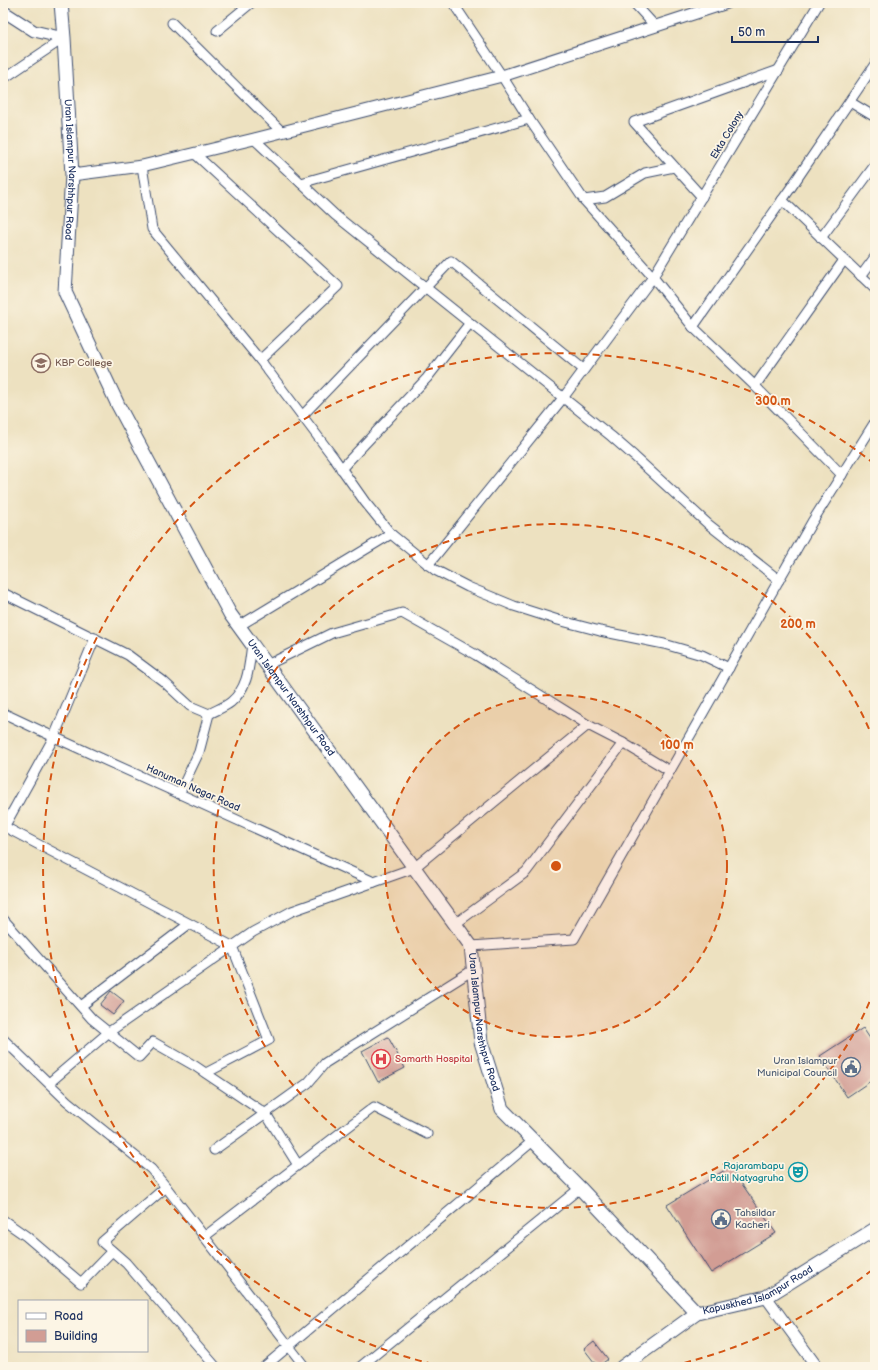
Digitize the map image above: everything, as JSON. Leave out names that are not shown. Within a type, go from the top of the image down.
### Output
[{"type":"main road","name":"Uran Islampur Narshhpur Road","points":[[61,3],[72,175],[65,292],[118,405],[230,614],[471,946],[481,1042],[502,1109],[580,1188],[697,1313]]},
{"type":"main road","name":"Kapuskhed Islampur Road","points":[[622,1367],[697,1313],[766,1297],[875,1229]]},
{"type":"street","points":[[217,31],[251,3]]},
{"type":"street","points":[[453,3],[584,200],[653,277],[693,327],[755,386],[842,475]]},
{"type":"street","points":[[634,3],[655,26]]},
{"type":"street","points":[[72,175],[142,166],[502,76],[727,3]]},
{"type":"street","name":"Ekta Colony","points":[[428,565],[563,398],[653,277],[819,3]]},
{"type":"street","points":[[3,11],[34,31],[64,38]]},
{"type":"street","points":[[172,23],[282,132]]},
{"type":"street","points":[[3,79],[64,38]]},
{"type":"street","points":[[693,327],[875,64]]},
{"type":"street","points":[[702,197],[634,122],[779,70]]},
{"type":"street","points":[[850,102],[875,117]]},
{"type":"street","points":[[301,183],[529,119]]},
{"type":"street","points":[[254,139],[335,215],[634,456],[708,524],[779,580]]},
{"type":"street","points":[[194,153],[338,286],[260,360]]},
{"type":"street","points":[[821,238],[875,165]]},
{"type":"street","points":[[142,166],[152,229],[260,360],[365,502],[391,534],[435,570],[468,587],[514,606],[558,620],[658,643],[702,655],[729,668]]},
{"type":"street","points":[[584,200],[605,197],[645,172],[674,167]]},
{"type":"street","points":[[782,200],[875,289]]},
{"type":"street","points":[[861,276],[875,257]]},
{"type":"street","points":[[755,386],[844,260]]},
{"type":"street","points":[[302,416],[451,261],[584,369]]},
{"type":"street","points":[[341,469],[427,378],[470,323]]},
{"type":"street","points":[[471,946],[574,939],[812,522],[875,422]]},
{"type":"street","points":[[239,626],[391,534]]},
{"type":"street","points":[[3,594],[128,655],[163,681],[190,706],[208,714]]},
{"type":"street","points":[[267,665],[332,633],[402,613],[476,655],[588,726],[623,743],[670,771]]},
{"type":"street","points":[[95,638],[54,738],[3,827],[232,946],[269,1040],[206,1073]]},
{"type":"street","points":[[179,794],[198,752],[208,714],[230,702],[242,689],[249,673],[252,644]]},
{"type":"street","name":"Hanuman Nagar Road","points":[[3,713],[54,738],[374,882]]},
{"type":"street","points":[[49,1083],[109,1032],[253,932],[292,911],[414,868],[588,726]]},
{"type":"street","points":[[454,924],[526,872],[623,743]]},
{"type":"street","points":[[3,919],[92,1019],[139,1057],[153,1042],[206,1073],[266,1114],[298,1165]]},
{"type":"street","points":[[81,1006],[189,924]]},
{"type":"street","points":[[214,1150],[308,1083],[325,1063],[474,970]]},
{"type":"street","points":[[3,1039],[67,1101],[151,1169],[305,1367]]},
{"type":"street","points":[[204,1237],[374,1107],[427,1134]]},
{"type":"street","points":[[264,1367],[534,1140]]},
{"type":"street","points":[[166,1187],[102,1242],[126,1264],[216,1367]]},
{"type":"street","points":[[360,1367],[580,1188]]},
{"type":"street","points":[[3,1220],[26,1236],[82,1283],[112,1251]]},
{"type":"street","points":[[766,1297],[817,1367]]},
{"type":"building","points":[[111,991],[124,1001],[113,1015],[100,1005]]},
{"type":"building","name":"Uran Islampur Municipal Council","points":[[863,1028],[875,1046],[875,1078],[847,1097],[820,1056]]},
{"type":"building","points":[[388,1037],[405,1068],[378,1082],[362,1051]]},
{"type":"building","name":"Tahsildar Kacheri","points":[[730,1167],[776,1233],[711,1273],[667,1205]]},
{"type":"building","points":[[594,1341],[608,1359],[598,1367],[584,1349]]},
{"type":"place","name":"KBP College","points":[[41,363]]},
{"type":"place","name":"Samarth Hospital","points":[[381,1059]]},
{"type":"place","name":"Uran Islampur Municipal Council","points":[[851,1067]]},
{"type":"place","name":"Rajarambapu Patil Natyagruha","points":[[798,1172]]},
{"type":"place","name":"Tahsildar Kacheri","points":[[721,1219]]}]
